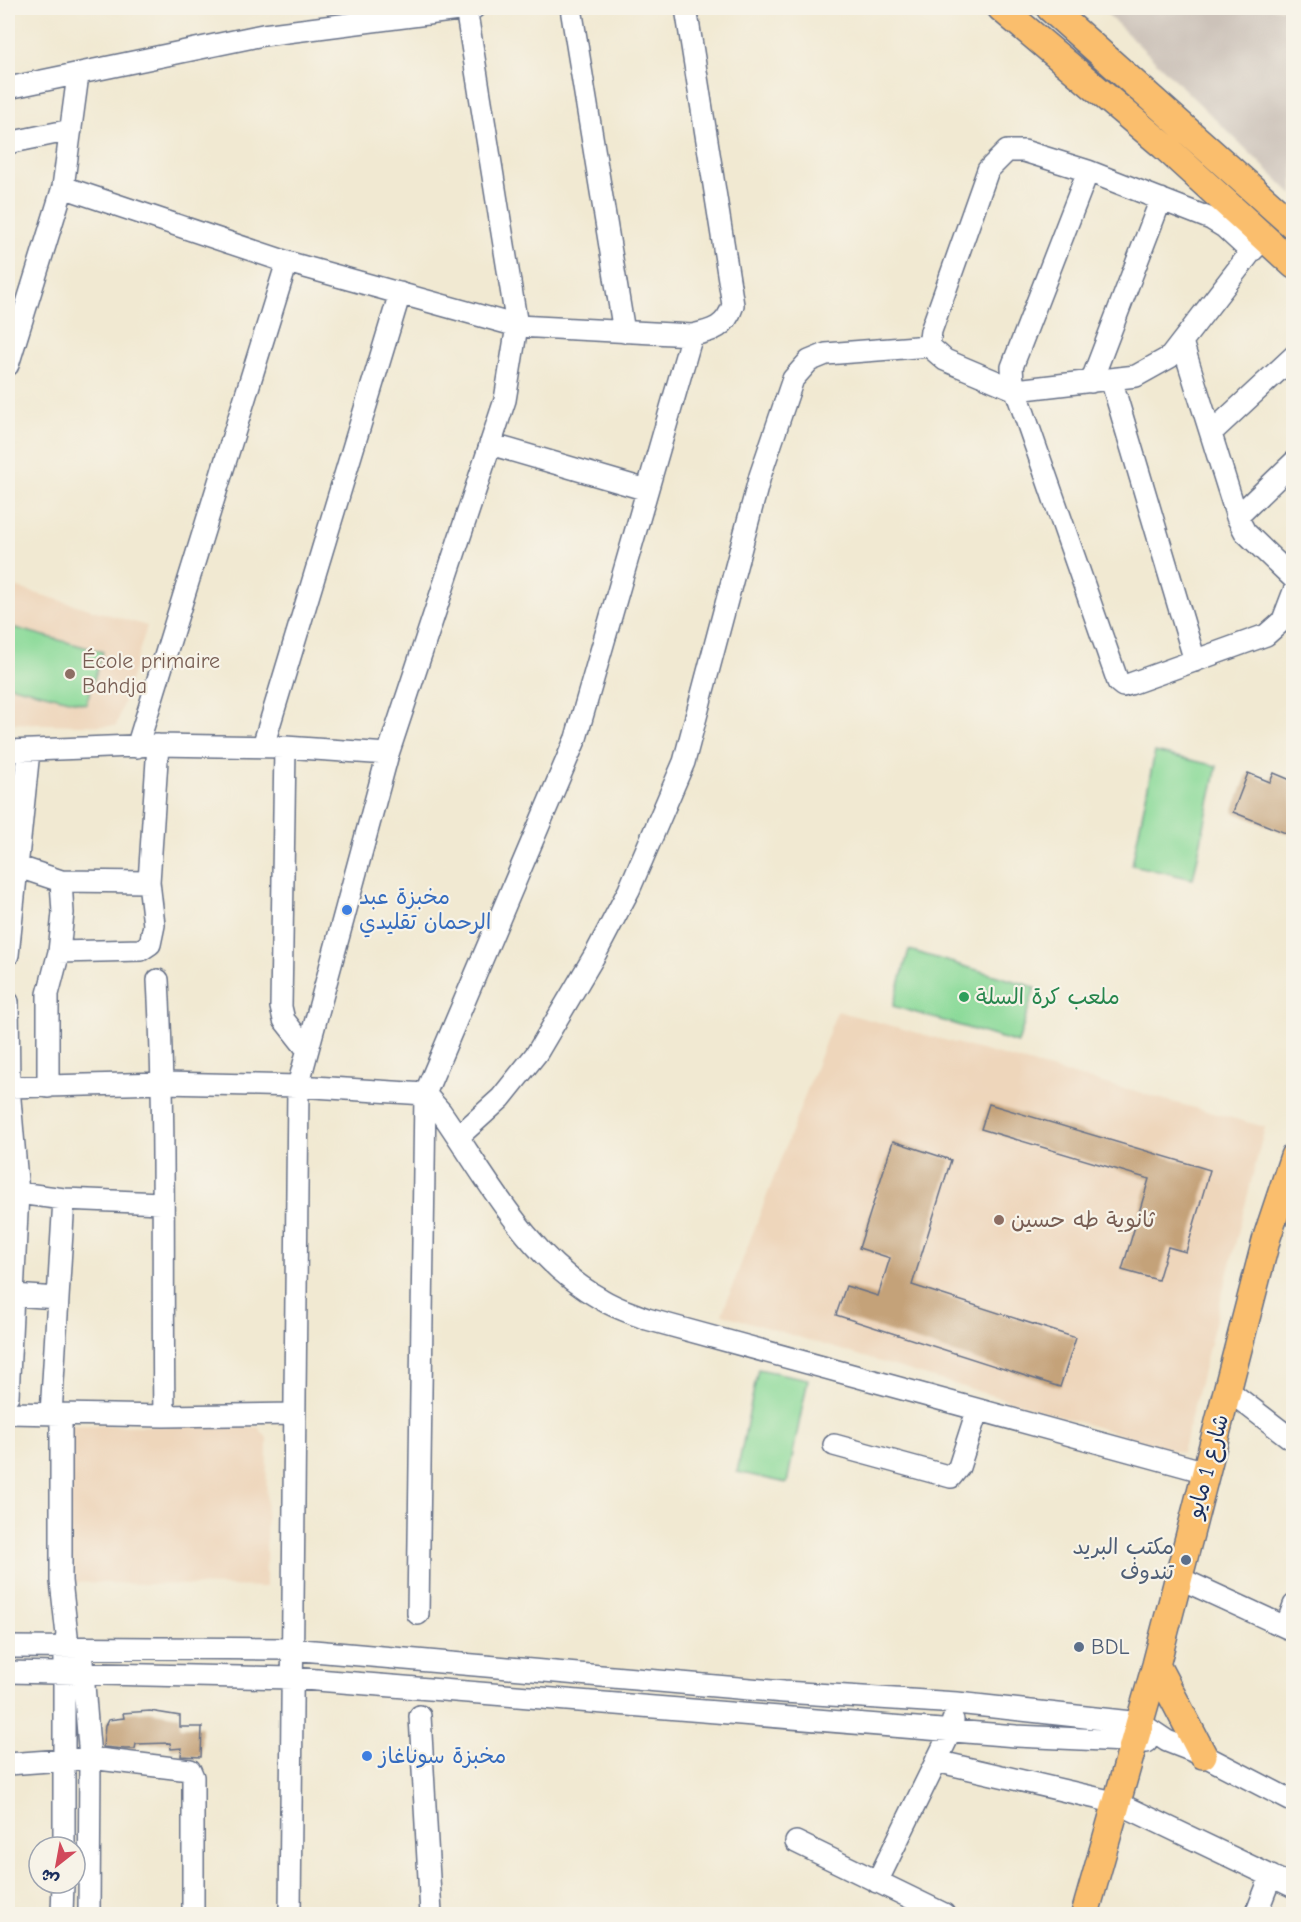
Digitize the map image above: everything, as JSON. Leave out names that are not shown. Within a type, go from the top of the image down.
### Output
[{"type":"main road","points":[[1001,8],[1164,146],[1258,245],[1293,265]]},
{"type":"main road","points":[[1050,8],[1293,226]]},
{"type":"main road","name":"شارع 1 مايو","points":[[1085,1914],[1156,1665],[1229,1392],[1267,1237],[1293,1156]]},
{"type":"main road","points":[[1156,1665],[1203,1755]]},
{"type":"street","points":[[8,88],[263,35],[469,8],[517,326],[505,400],[388,754],[297,1086],[290,1914]]},
{"type":"street","points":[[572,8],[624,332]]},
{"type":"street","points":[[63,187],[287,262],[517,326],[692,335],[722,326],[729,318],[733,305],[686,8]]},
{"type":"street","points":[[8,364],[63,187],[78,75]]},
{"type":"street","points":[[8,143],[71,130]]},
{"type":"street","points":[[458,1137],[501,1098],[537,1053],[596,953],[629,890],[684,762],[760,476],[793,379],[809,361],[826,354],[929,346],[945,360],[1016,390],[1136,376],[1155,368],[1170,357],[1258,245],[1211,219],[1088,171],[1024,151],[1007,151],[988,170],[931,331],[929,346]]},
{"type":"street","points":[[1088,171],[1012,367],[1016,390],[1118,682],[1123,686],[1130,684],[1266,635],[1283,620],[1293,591]]},
{"type":"street","points":[[1161,199],[1101,381],[1195,661]]},
{"type":"street","points":[[136,747],[287,262]]},
{"type":"street","points":[[262,746],[400,293]]},
{"type":"street","points":[[418,1614],[425,1094],[576,738],[692,335]]},
{"type":"street","points":[[1182,342],[1237,517],[1245,532],[1293,579]]},
{"type":"street","points":[[1211,434],[1293,356]]},
{"type":"street","points":[[490,444],[647,490]]},
{"type":"street","points":[[1237,517],[1293,462]]},
{"type":"street","points":[[59,952],[141,950],[150,944],[154,925],[149,882],[158,746]]},
{"type":"street","points":[[8,751],[158,746],[262,746],[388,754]]},
{"type":"street","points":[[285,747],[281,1007],[285,1020],[306,1048]]},
{"type":"street","points":[[8,955],[29,751]]},
{"type":"street","points":[[16,866],[61,880],[149,882]]},
{"type":"street","points":[[48,1087],[48,994],[59,952],[63,913],[61,880]]},
{"type":"street","points":[[158,980],[164,1083],[161,1203],[164,1416]]},
{"type":"street","points":[[8,1002],[8,1088],[18,1193],[8,1396]]},
{"type":"street","points":[[8,1088],[164,1083],[297,1086],[425,1094],[532,1243],[565,1274],[601,1299],[647,1319],[1206,1472]]},
{"type":"street","points":[[18,1193],[64,1199],[161,1203]]},
{"type":"street","points":[[64,1199],[58,1298],[56,1414],[61,1581],[90,1758],[89,1914]]},
{"type":"street","points":[[13,1295],[58,1298]]},
{"type":"street","points":[[1229,1392],[1293,1441]]},
{"type":"street","points":[[834,1445],[951,1477],[959,1467],[977,1411]]},
{"type":"street","points":[[8,1413],[164,1416],[294,1414]]},
{"type":"street","points":[[1179,1578],[1290,1629],[1293,1605]]},
{"type":"street","points":[[8,1647],[70,1644],[291,1649],[758,1689],[957,1703],[1137,1733],[1167,1741],[1203,1755],[1293,1803]]},
{"type":"street","points":[[8,1672],[292,1678],[951,1731],[1137,1733]]},
{"type":"street","points":[[64,1835],[66,1758],[75,1673]]},
{"type":"street","points":[[876,1882],[951,1731],[957,1703]]},
{"type":"street","points":[[420,1716],[431,1914]]},
{"type":"street","points":[[8,1764],[90,1758],[190,1770],[193,1777],[193,1914]]},
{"type":"street","points":[[936,1761],[1118,1803],[1293,1887]]},
{"type":"street","points":[[796,1842],[944,1914]]},
{"type":"street","points":[[1256,1914],[1271,1876]]},
{"type":"street","points":[[62,1914],[63,1895]]},
{"type":"shaded area","points":[[1101,8],[1293,8],[1293,195]]},
{"type":"shaded area","name":"École primaire Bahdja","points":[[8,585],[147,626],[116,726],[8,723]]},
{"type":"shaded area","name":"ثانوية طه حسين","points":[[837,1011],[1265,1127],[1182,1453],[722,1314]]},
{"type":"shaded area","points":[[68,1425],[258,1427],[267,1438],[266,1587],[67,1582]]},
{"type":"green space","points":[[8,626],[103,652],[86,704],[8,685]]},
{"type":"green space","points":[[1155,752],[1217,766],[1193,879],[1132,865]]},
{"type":"green space","name":"ملعب كرة السلة","points":[[909,950],[1035,987],[1018,1043],[893,1006]]},
{"type":"green space","points":[[758,1369],[808,1379],[787,1483],[737,1472]]},
{"type":"building","points":[[1248,773],[1270,782],[1274,773],[1293,781],[1293,836],[1233,812]]},
{"type":"building","points":[[989,1104],[1210,1170],[1186,1252],[1168,1247],[1158,1280],[1122,1270],[1149,1179],[981,1129]]},
{"type":"building","points":[[893,1141],[951,1160],[912,1285],[1076,1338],[1060,1387],[836,1315],[846,1286],[878,1296],[890,1258],[859,1248]]},
{"type":"building","points":[[150,1711],[180,1716],[180,1727],[202,1727],[201,1757],[181,1756],[182,1748],[171,1749],[170,1743],[136,1744],[135,1749],[103,1747],[105,1726],[108,1720],[124,1718],[123,1713]]},
{"type":"place","name":"École primaire Bahdja","points":[[70,674]]},
{"type":"place","name":"مخبزة عبد الرحمان تقليدي","points":[[347,910]]},
{"type":"place","name":"ملعب كرة السلة","points":[[964,997]]},
{"type":"place","name":"ثانوية طه حسين","points":[[999,1220]]},
{"type":"place","name":"مكتب البريد تندوف","points":[[1186,1560]]},
{"type":"place","name":"BDL","points":[[1079,1647]]},
{"type":"place","name":"مخبزة سوناغاز","points":[[367,1756]]}]
